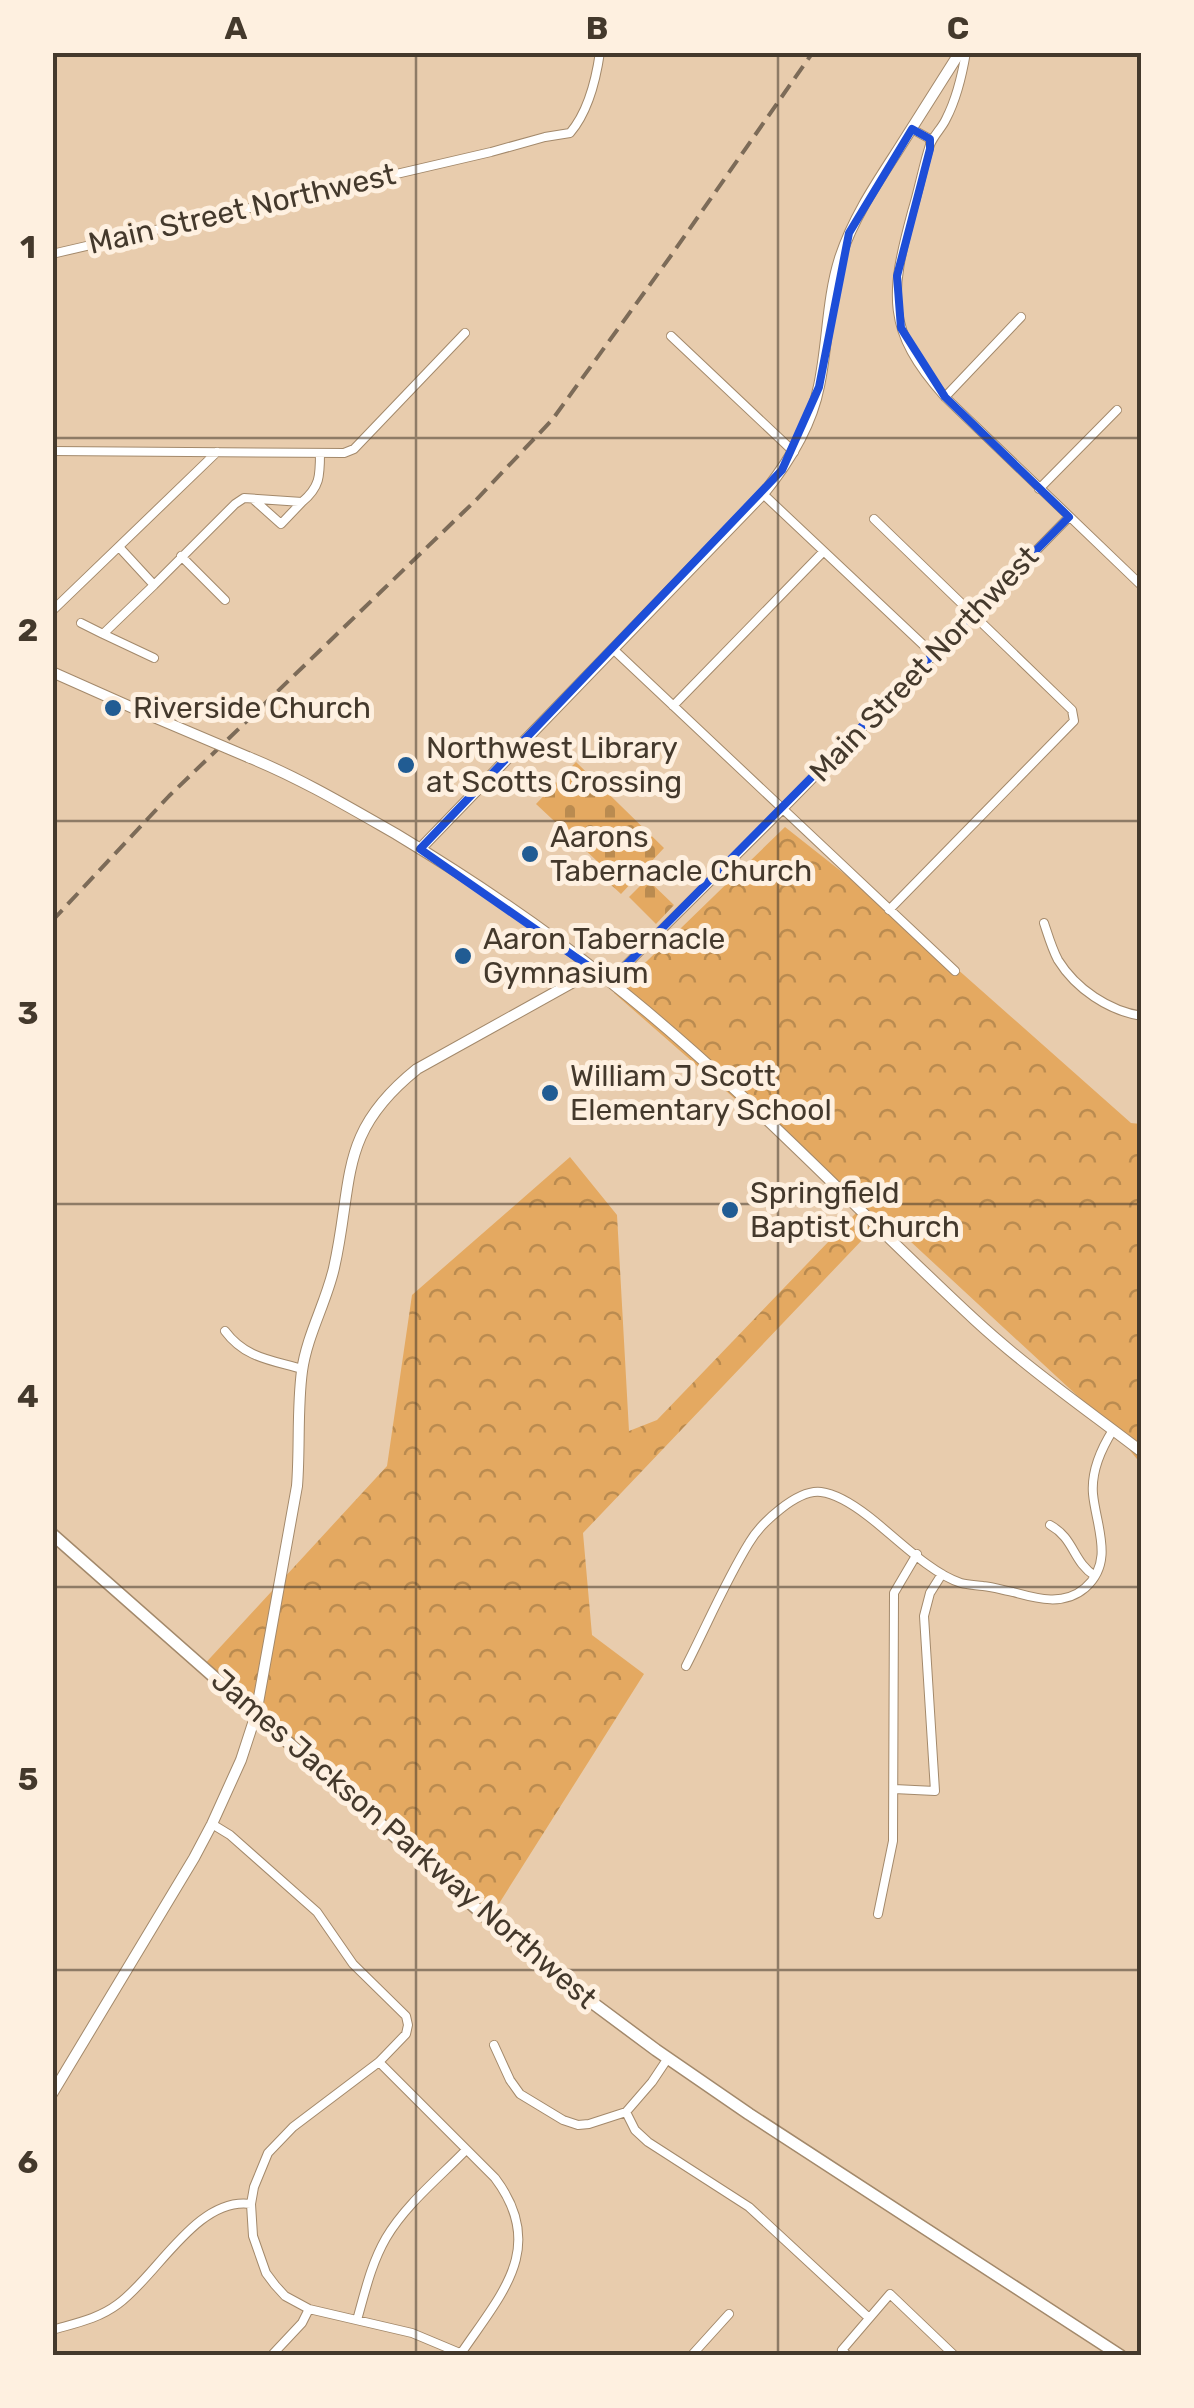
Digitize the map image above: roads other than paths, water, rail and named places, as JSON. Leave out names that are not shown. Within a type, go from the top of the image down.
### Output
[{"type":"main road","name":"James Jackson Parkway Northwest","points":[[52,1534],[494,1924],[574,1989],[749,2114],[1122,2356]]},
{"type":"street","name":"Main Street Northwest","points":[[52,254],[570,133],[581,120],[600,52]]},
{"type":"street","points":[[420,848],[764,494],[794,452],[819,387],[833,286],[849,233],[963,52]]},
{"type":"street","points":[[963,52],[956,98],[930,143],[903,245],[896,301],[901,328],[921,370],[945,397],[1142,586]]},
{"type":"street","points":[[912,129],[930,139],[930,143]]},
{"type":"street","points":[[945,397],[1021,317]]},
{"type":"street","points":[[52,451],[344,453],[354,450],[465,333]]},
{"type":"street","points":[[671,336],[794,452]]},
{"type":"street","points":[[1039,489],[1117,410]]},
{"type":"street","points":[[52,611],[217,452]]},
{"type":"street","points":[[253,498],[281,524],[320,481],[320,453]]},
{"type":"street","points":[[764,494],[934,655]]},
{"type":"street","points":[[103,634],[244,498],[302,502]]},
{"type":"street","name":"Main Street Northwest","points":[[610,981],[1068,517]]},
{"type":"street","points":[[874,519],[1072,710],[1074,720],[890,910]]},
{"type":"street","points":[[119,547],[154,585]]},
{"type":"street","points":[[674,706],[823,552]]},
{"type":"street","points":[[182,556],[225,600]]},
{"type":"street","points":[[82,623],[154,658]]},
{"type":"street","points":[[614,648],[955,972]]},
{"type":"street","points":[[52,672],[285,772],[420,848],[508,906],[610,981],[713,1070],[978,1322],[1142,1452]]},
{"type":"street","points":[[1044,923],[1058,960],[1077,984],[1117,1009],[1142,1016]]},
{"type":"street","points":[[52,2094],[212,1824],[241,1760],[256,1714],[296,1486],[302,1368],[334,1270],[351,1159],[361,1133],[375,1109],[416,1069],[595,970]]},
{"type":"street","points":[[224,1331],[248,1353],[302,1368]]},
{"type":"street","points":[[686,1666],[750,1540],[778,1511],[803,1494],[820,1492],[843,1500],[942,1574],[961,1583],[1054,1600],[1070,1598],[1087,1586],[1103,1559],[1092,1492],[1100,1450],[1113,1430]]},
{"type":"street","points":[[1050,1526],[1065,1535],[1080,1564],[1095,1576]]},
{"type":"street","points":[[878,1914],[894,1841],[894,1593],[916,1554]]},
{"type":"street","points":[[894,1789],[935,1791],[924,1616],[930,1593],[942,1574]]},
{"type":"street","points":[[212,1824],[230,1835],[317,1912],[352,1964],[406,2016],[408,2025],[406,2034],[378,2062],[279,2140],[260,2170],[251,2204],[253,2236],[266,2273],[285,2296],[309,2309],[412,2333],[465,2354],[510,2282],[520,2242],[517,2217],[508,2194],[495,2178],[378,2062]]},
{"type":"street","points":[[494,2045],[520,2094],[578,2125],[626,2112],[668,2058]]},
{"type":"street","points":[[626,2112],[648,2142],[750,2207],[870,2318]]},
{"type":"street","points":[[357,2320],[370,2270],[388,2236],[466,2150]]},
{"type":"street","points":[[52,2330],[99,2317],[122,2302],[205,2218],[230,2204],[251,2204]]},
{"type":"street","points":[[848,2356],[842,2350],[890,2294],[955,2356]]},
{"type":"street","points":[[271,2356],[302,2323],[309,2309]]},
{"type":"street","points":[[691,2356],[729,2314]]},
{"type":"railway","points":[[52,921],[169,796],[476,500],[552,420],[813,52]]},
{"type":"place","name":"Riverside Church","points":[[113,708]]},
{"type":"place","name":"Northwest Library at Scotts Crossing","points":[[406,765]]},
{"type":"place","name":"Aarons Tabernacle Church","points":[[530,854]]},
{"type":"place","name":"Aaron Tabernacle Gymnasium","points":[[463,956]]},
{"type":"place","name":"William J Scott Elementary School","points":[[550,1093]]},
{"type":"place","name":"Springfield Baptist Church","points":[[730,1210]]}]
